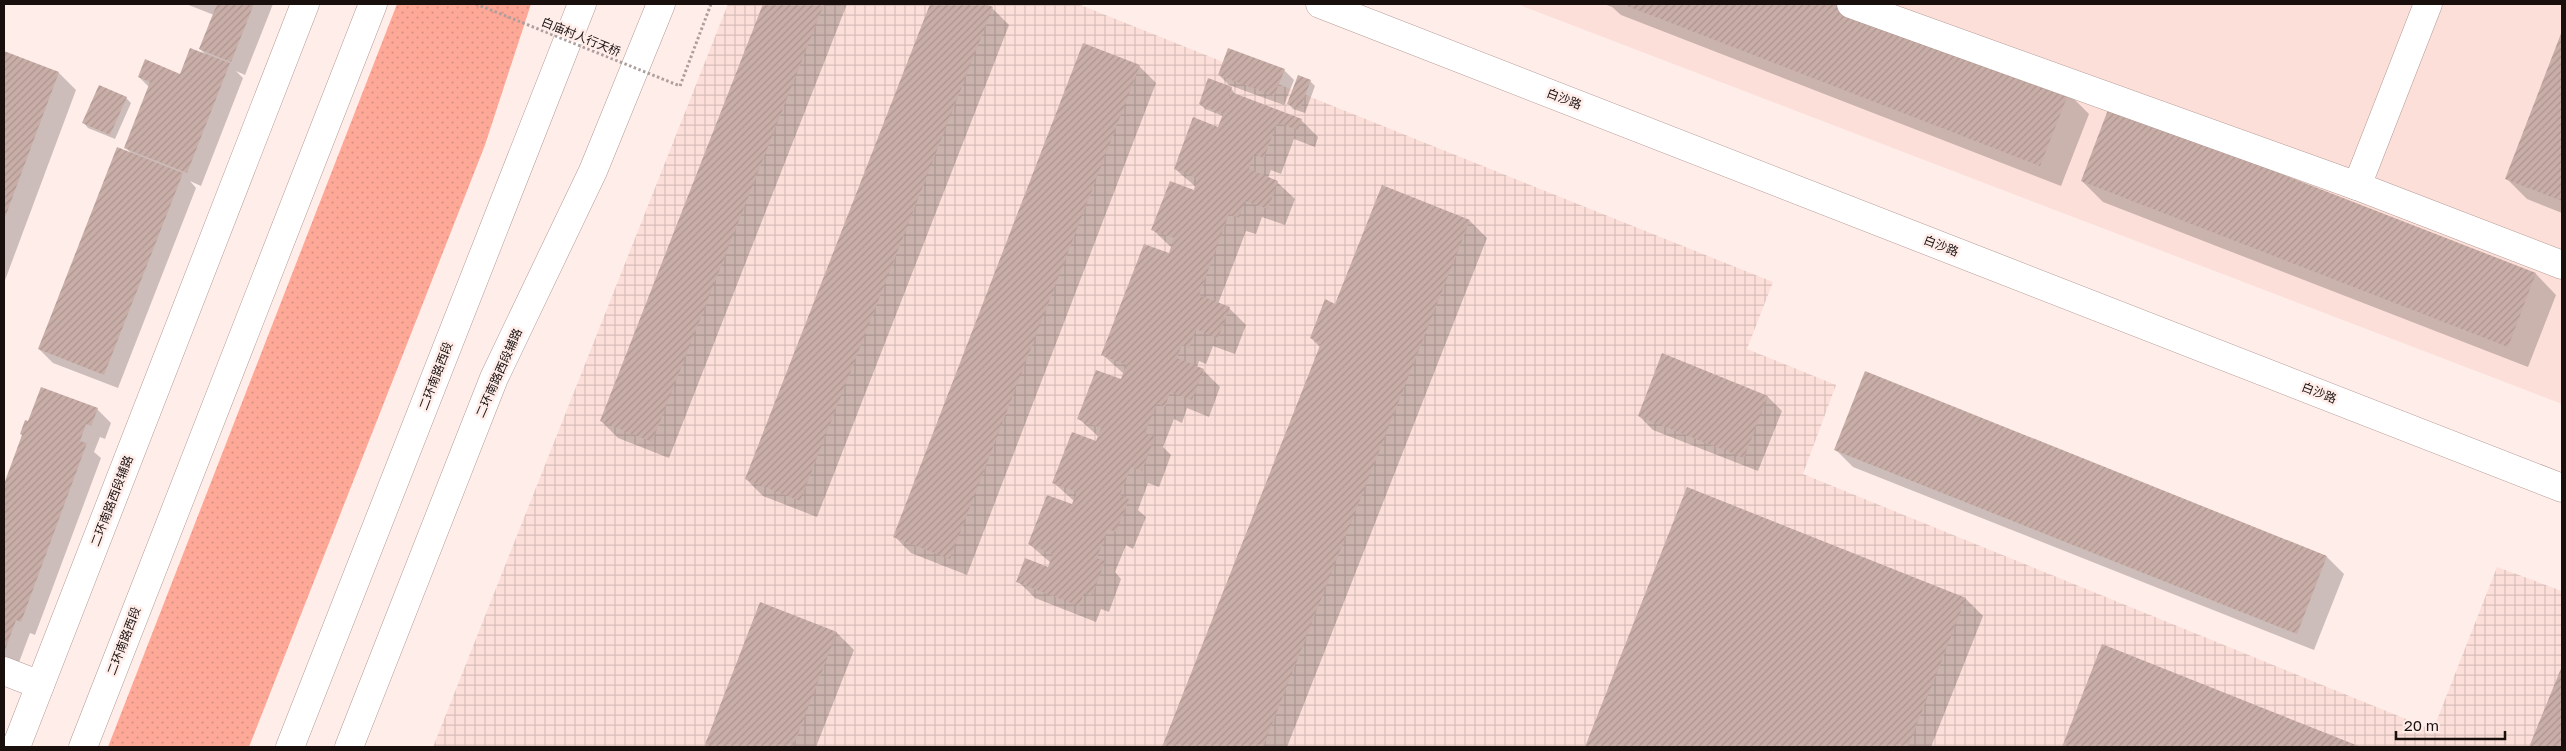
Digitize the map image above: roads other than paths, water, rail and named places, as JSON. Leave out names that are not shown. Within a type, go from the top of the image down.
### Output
[{"type":"main road","name":"二环南路西段辅路","points":[[16,747],[305,4]]},
{"type":"main road","name":"二环南路西段","points":[[83,747],[373,4]]},
{"type":"main road","name":"二环南路西段","points":[[290,747],[582,4]]},
{"type":"main road","name":"二环南路西段辅路","points":[[349,747],[494,378],[593,171],[661,4]]},
{"type":"main road","name":"白沙路","points":[[1320,4],[2562,488]]},
{"type":"main road","points":[[1851,4],[2357,186],[2562,265]]},
{"type":"main road","points":[[2357,186],[2428,4]]},
{"type":"main road","points":[[4,671],[40,685]]}]
